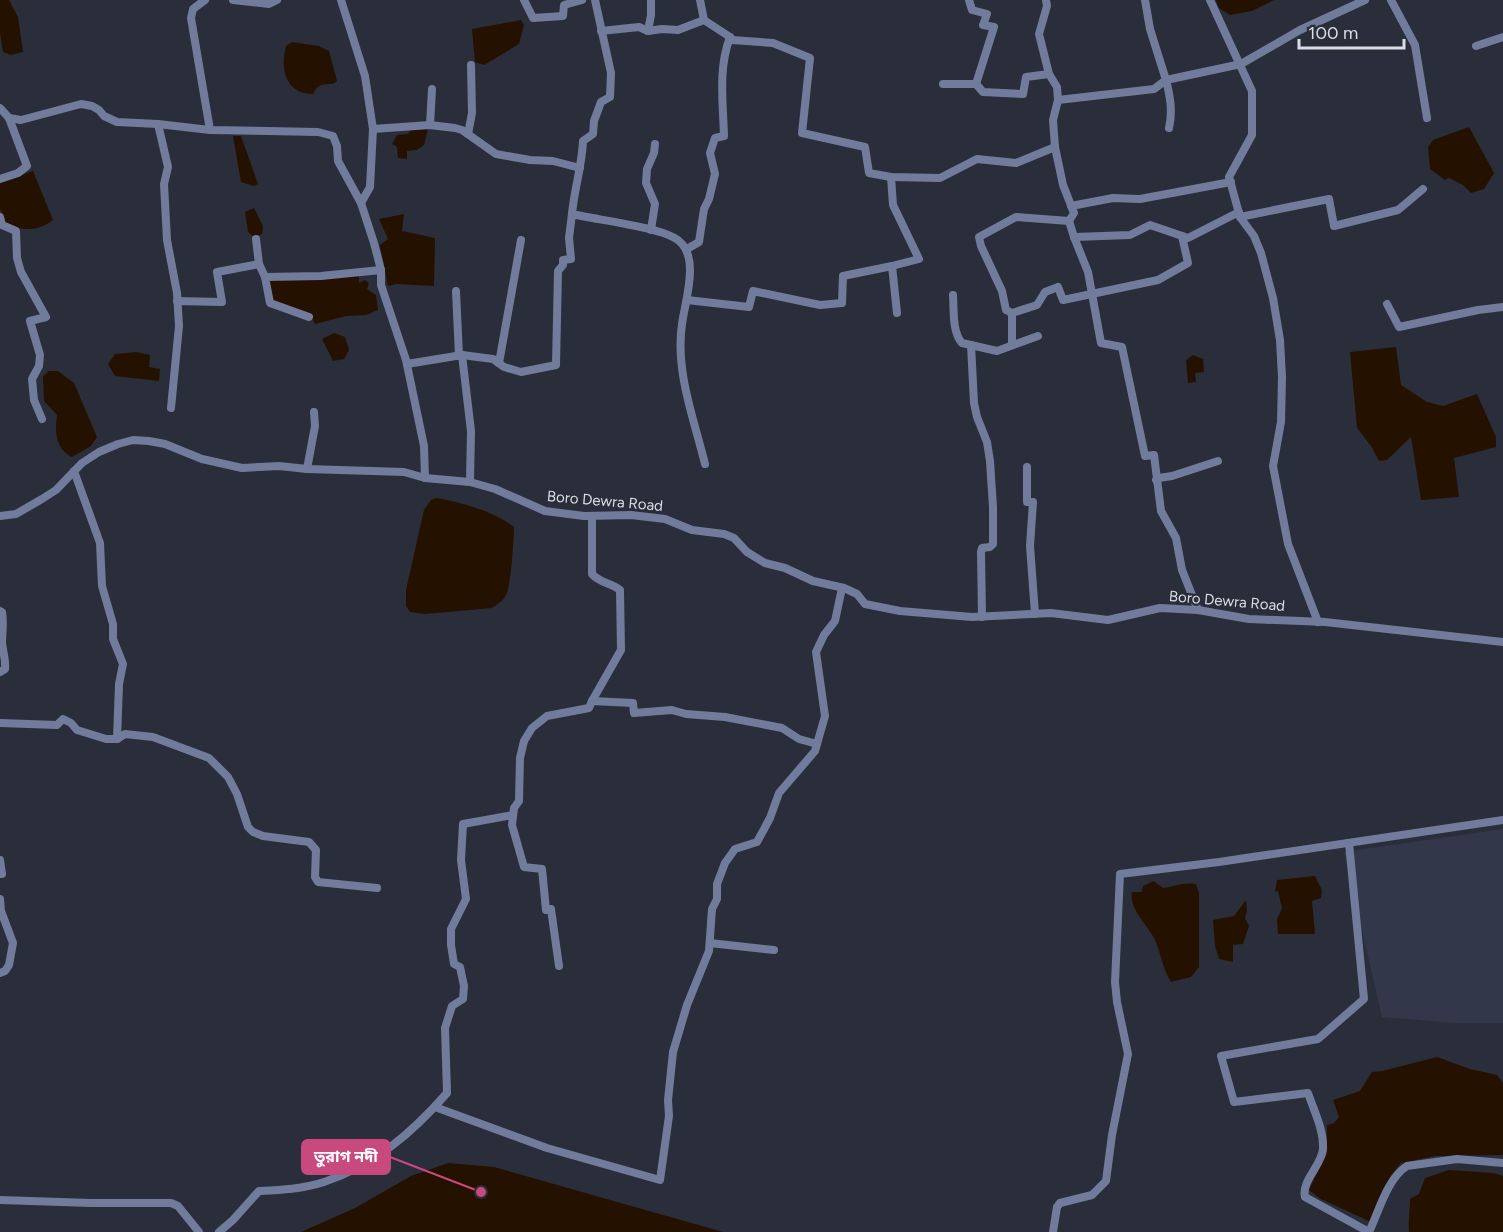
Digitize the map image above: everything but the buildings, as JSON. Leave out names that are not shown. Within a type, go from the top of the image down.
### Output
[{"type":"street","points":[[206,0],[193,9],[191,18],[210,130]]},
{"type":"street","points":[[233,0],[269,4],[277,0]]},
{"type":"street","points":[[341,0],[365,76],[373,129],[370,187],[361,203]]},
{"type":"street","points":[[345,12],[346,0]]},
{"type":"street","points":[[524,0],[532,18],[563,16],[564,5],[582,0]]},
{"type":"street","points":[[407,364],[460,355],[493,359],[504,367],[521,372],[556,364],[558,271],[563,265],[563,260],[571,259],[569,238],[583,141],[593,134],[594,121],[600,102],[610,97],[611,73],[595,0]]},
{"type":"street","points":[[648,31],[651,0]]},
{"type":"street","points":[[700,0],[704,20],[732,40],[773,43],[810,58],[802,133],[865,147],[868,173],[891,177],[940,178],[977,159],[1016,163],[1055,147]]},
{"type":"street","points":[[969,0],[972,10],[987,14],[983,25],[994,27],[976,84]]},
{"type":"street","points":[[1046,0],[1047,6],[1039,34],[1049,74],[1057,87],[1058,100],[1053,120],[1055,147],[1064,185],[1074,213],[1070,221],[1088,272],[1101,343],[1122,347],[1145,456],[1154,455],[1161,511],[1176,538],[1182,570],[1198,610]]},
{"type":"street","points":[[1145,0],[1150,29],[1170,95],[1172,116],[1169,128]]},
{"type":"street","points":[[1209,0],[1252,91],[1252,135],[1229,177],[1240,214],[1262,254],[1273,298],[1280,340],[1282,376],[1281,422],[1273,465],[1288,544],[1318,622]]},
{"type":"street","points":[[1058,100],[1154,89],[1166,80],[1241,64],[1300,30],[1365,0]]},
{"type":"street","points":[[1391,0],[1415,45],[1427,118]]},
{"type":"street","points":[[601,31],[639,27],[648,31],[678,30],[704,20]]},
{"type":"street","points":[[687,249],[699,242],[704,209],[715,174],[710,153],[715,138],[724,136],[721,83],[724,52],[730,37]]},
{"type":"street","points":[[1476,46],[1503,37]]},
{"type":"street","points":[[468,134],[472,113],[471,65]]},
{"type":"street","points":[[943,84],[976,84],[983,92],[1023,94],[1026,77],[1049,74]]},
{"type":"street","points":[[430,125],[432,89]]},
{"type":"street","points":[[9,118],[21,120],[81,104],[92,106],[104,116],[117,122],[210,130],[318,132],[333,136],[337,146],[338,162],[361,203],[381,270],[381,285],[407,364],[424,446],[425,478]]},
{"type":"street","points":[[0,108],[9,118],[27,166],[18,173],[0,179]]},
{"type":"street","points":[[158,124],[168,167],[164,184],[167,240],[177,301],[178,326],[171,408]]},
{"type":"street","points":[[373,129],[430,125],[455,128],[468,134],[496,154],[530,160],[553,161],[580,168]]},
{"type":"street","points":[[651,230],[655,204],[646,183],[647,169],[655,144]]},
{"type":"street","points":[[687,300],[748,307],[753,291],[819,305],[842,303],[843,276],[919,259],[892,205],[891,177]]},
{"type":"street","points":[[1071,206],[1113,198],[1140,199],[1231,182]]},
{"type":"street","points":[[1074,237],[1130,235],[1150,225],[1188,238],[1240,214],[1329,199],[1334,226],[1398,210],[1423,189]]},
{"type":"street","points":[[572,214],[651,230],[677,239],[687,249],[690,284],[682,326],[681,369],[705,464]]},
{"type":"street","points":[[0,217],[2,225],[16,231],[16,258],[21,272],[46,317],[30,321],[40,355],[39,366],[32,379],[34,400],[42,419]]},
{"type":"street","points":[[1070,221],[1016,217],[979,237],[1002,291],[1006,310],[1012,313],[1037,304],[1045,292],[1058,287],[1063,300],[1158,280],[1188,263],[1182,236]]},
{"type":"street","points":[[256,239],[259,264],[265,277],[270,303],[309,317]]},
{"type":"street","points":[[499,363],[521,240]]},
{"type":"street","points":[[177,301],[222,302],[217,272],[259,264]]},
{"type":"street","points":[[892,266],[897,313]]},
{"type":"street","points":[[265,277],[321,276],[381,270]]},
{"type":"street","points":[[456,291],[460,355],[471,431],[470,482]]},
{"type":"street","points":[[953,295],[959,340],[962,343],[997,351],[1038,336]]},
{"type":"street","points":[[1387,304],[1399,327],[1503,307]]},
{"type":"street","points":[[1012,313],[1012,345]]},
{"type":"street","points":[[971,345],[974,403],[987,442],[993,507],[993,544],[982,548],[981,552],[982,617]]},
{"type":"street","points":[[307,469],[315,426],[314,412]]},
{"type":"street","name":"Boro Dewra Road","points":[[0,516],[16,514],[42,500],[99,452],[133,440],[165,444],[202,459],[242,468],[279,466],[404,472],[425,478],[470,482],[495,489],[545,511],[592,516],[631,515],[665,519],[692,530],[724,534],[734,538],[747,552],[765,563],[785,568],[813,581],[842,588],[857,594],[865,604],[881,608],[938,615],[982,617],[1051,613],[1108,620],[1161,608],[1198,610],[1249,619],[1318,622],[1503,642]]},
{"type":"street","points":[[1156,480],[1218,461]]},
{"type":"street","points":[[1027,467],[1027,502],[1033,502],[1030,546],[1035,614]]},
{"type":"street","points":[[74,471],[100,543],[102,586],[113,624],[113,639],[123,664],[119,684],[117,739]]},
{"type":"street","points":[[559,966],[551,909],[546,910],[542,869],[524,867],[512,825],[514,808],[519,801],[519,774],[524,741],[532,729],[547,716],[589,708],[621,650],[620,590],[615,586],[598,581],[592,574],[592,516]]},
{"type":"street","points":[[435,1107],[547,1148],[660,1180],[669,1116],[668,1100],[673,1053],[687,1005],[703,969],[710,943],[712,909],[717,899],[717,884],[725,863],[735,849],[757,842],[770,818],[779,793],[815,751],[825,716],[816,652],[824,635],[835,621],[842,588]]},
{"type":"street","points":[[0,611],[3,612],[5,662],[5,669],[0,672]]},
{"type":"street","points":[[592,701],[633,703],[634,713],[672,710],[686,714],[725,717],[782,728],[799,739],[817,744]]},
{"type":"street","points":[[0,723],[57,725],[63,719],[77,730],[106,739],[117,739],[125,734],[153,737],[209,758],[228,777],[237,794],[248,827],[253,832],[263,836],[309,842],[316,850],[315,877],[318,882],[378,888]]},
{"type":"street","points":[[219,1232],[259,1191],[291,1189],[323,1183],[378,1157],[420,1124],[447,1093],[445,1028],[452,1006],[463,999],[464,989],[460,968],[454,964],[451,939],[451,929],[466,899],[461,860],[462,826],[471,822],[513,815]]},
{"type":"street","points":[[1053,1232],[1057,1207],[1060,1203],[1092,1195],[1106,1181],[1112,1135],[1128,1054],[1115,982],[1120,874],[1219,862],[1503,820]]},
{"type":"street","points":[[1349,843],[1364,999],[1318,1039],[1221,1056],[1234,1102],[1308,1094],[1318,1120],[1323,1150],[1307,1184],[1305,1197],[1369,1232],[1391,1185],[1400,1170],[1407,1166],[1457,1159],[1503,1163]]},
{"type":"street","points":[[0,860],[2,874],[0,874]]},
{"type":"street","points":[[0,899],[1,911],[13,943],[9,966],[0,973]]},
{"type":"street","points":[[710,943],[774,950]]},
{"type":"street","points":[[0,1200],[171,1203],[178,1206],[199,1232]]},
{"type":"shaded area","points":[[0,0],[9,0],[18,17],[23,52],[11,55],[3,52],[0,33]]},
{"type":"shaded area","points":[[1216,0],[1274,0],[1252,11],[1230,15],[1219,8]]},
{"type":"shaded area","points":[[521,20],[524,25],[519,44],[484,65],[475,62],[472,29]]},
{"type":"shaded area","points":[[292,42],[319,46],[329,51],[337,81],[333,84],[318,86],[313,94],[296,90],[287,78],[284,63],[286,46]]},
{"type":"shaded area","points":[[1469,127],[1494,173],[1484,189],[1471,193],[1463,185],[1449,178],[1445,180],[1430,169],[1428,147],[1433,140]]},
{"type":"shaded area","points":[[412,128],[428,129],[424,145],[417,150],[407,151],[407,159],[398,158],[397,147],[392,144],[397,135],[408,134]]},
{"type":"shaded area","points":[[233,136],[241,136],[258,184],[254,186],[241,182]]},
{"type":"shaded area","points":[[33,171],[53,220],[42,227],[31,229],[6,226],[0,208],[0,183]]},
{"type":"shaded area","points":[[254,208],[263,226],[262,234],[254,237],[248,232],[245,212]]},
{"type":"shaded area","points":[[404,214],[402,231],[435,238],[434,286],[397,284],[388,286],[380,245],[388,239],[379,219]]},
{"type":"shaded area","points":[[359,274],[359,283],[365,280],[369,283],[367,289],[376,295],[378,310],[366,315],[346,316],[315,324],[311,316],[272,302],[266,279]]},
{"type":"shaded area","points":[[334,333],[345,337],[349,350],[344,359],[333,361],[322,339]]},
{"type":"shaded area","points":[[1396,347],[1401,385],[1427,402],[1443,406],[1477,394],[1496,437],[1496,447],[1454,458],[1459,497],[1421,500],[1411,437],[1387,460],[1379,461],[1357,428],[1350,352]]},
{"type":"shaded area","points":[[136,352],[150,355],[149,367],[160,369],[159,381],[115,376],[108,364],[115,354]]},
{"type":"shaded area","points":[[1193,355],[1203,359],[1204,372],[1195,373],[1196,382],[1188,383],[1186,360]]},
{"type":"shaded area","points":[[49,371],[58,371],[74,383],[97,437],[91,446],[72,457],[66,454],[59,444],[56,433],[57,415],[44,401],[43,376]]},
{"type":"shaded area","points":[[437,498],[477,508],[497,516],[514,527],[508,590],[503,599],[492,608],[425,614],[410,612],[406,606],[406,590],[424,510],[431,500]]},
{"type":"shaded area","points":[[1503,829],[1503,1023],[1455,1023],[1382,1017],[1344,852]]},
{"type":"shaded area","points":[[1315,876],[1322,890],[1321,898],[1312,901],[1315,934],[1278,934],[1277,919],[1282,908],[1278,891],[1275,892],[1277,880]]},
{"type":"shaded area","points":[[1154,881],[1163,888],[1196,884],[1199,893],[1199,967],[1191,977],[1171,982],[1154,938],[1133,904],[1132,892],[1142,892],[1143,886]]},
{"type":"shaded area","points":[[1246,900],[1245,918],[1249,926],[1243,944],[1233,945],[1233,962],[1219,959],[1215,946],[1213,920],[1234,916]]},
{"type":"shaded area","points":[[1437,1057],[1470,1069],[1497,1075],[1503,1083],[1503,1155],[1435,1156],[1401,1163],[1391,1175],[1371,1222],[1321,1199],[1309,1190],[1327,1152],[1327,1125],[1334,1123],[1339,1117],[1333,1100],[1360,1091],[1372,1072]]},
{"type":"shaded area","points":[[448,1163],[494,1167],[723,1232],[301,1232],[355,1208],[411,1176]]},
{"type":"shaded area","points":[[1449,1170],[1494,1173],[1503,1176],[1503,1232],[1409,1232],[1410,1199],[1419,1194],[1425,1178]]},
{"type":"place","name":"তুরাগ নদী","points":[[481,1192]]}]
